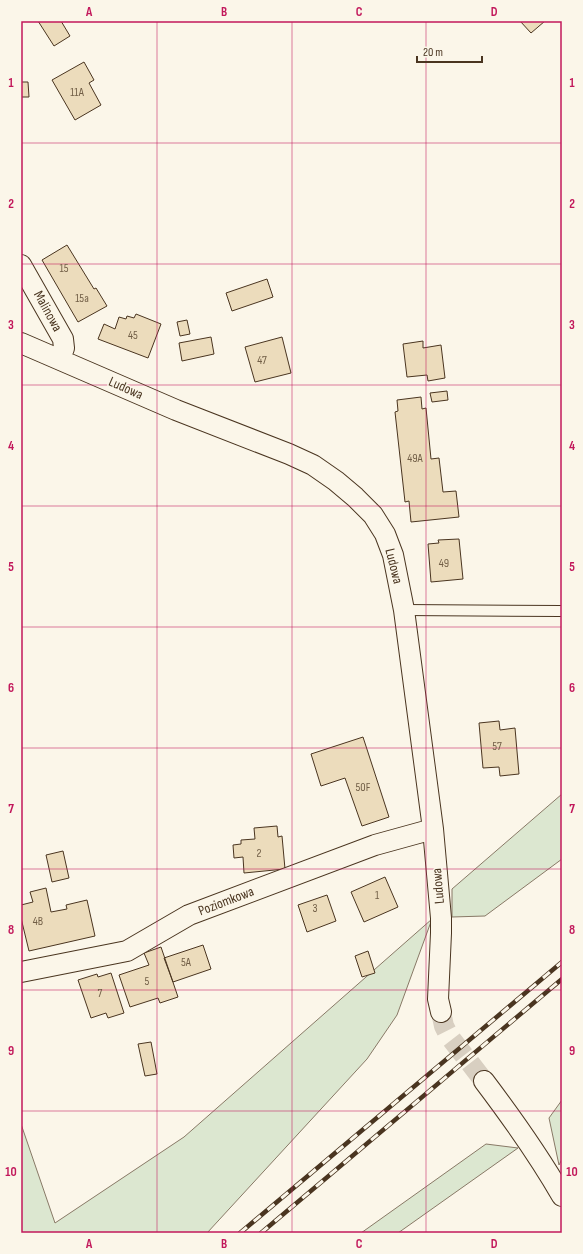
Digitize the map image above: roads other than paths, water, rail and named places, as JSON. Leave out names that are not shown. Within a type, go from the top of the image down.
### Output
[{"type":"street","name":"Malinowa","points":[[21,265],[63,339],[64,348],[60,359]]},
{"type":"street","name":"Ludowa","points":[[21,343],[176,410],[289,454],[313,465],[336,481],[355,497],[373,515],[385,534],[393,555],[404,610],[433,829],[441,918],[438,993],[441,1012]]},
{"type":"street","name":"Poziomkowa","points":[[21,972],[127,950],[189,915],[375,845],[433,829]]},
{"type":"street","points":[[484,1081],[512,1118],[562,1196]]},
{"type":"lane","points":[[404,610],[562,611]]},
{"type":"tunnel","points":[[441,1012],[444,1026],[449,1036],[484,1081]]},
{"type":"railway","points":[[240,1233],[562,962]]},
{"type":"railway","points":[[261,1233],[562,979]]}]
